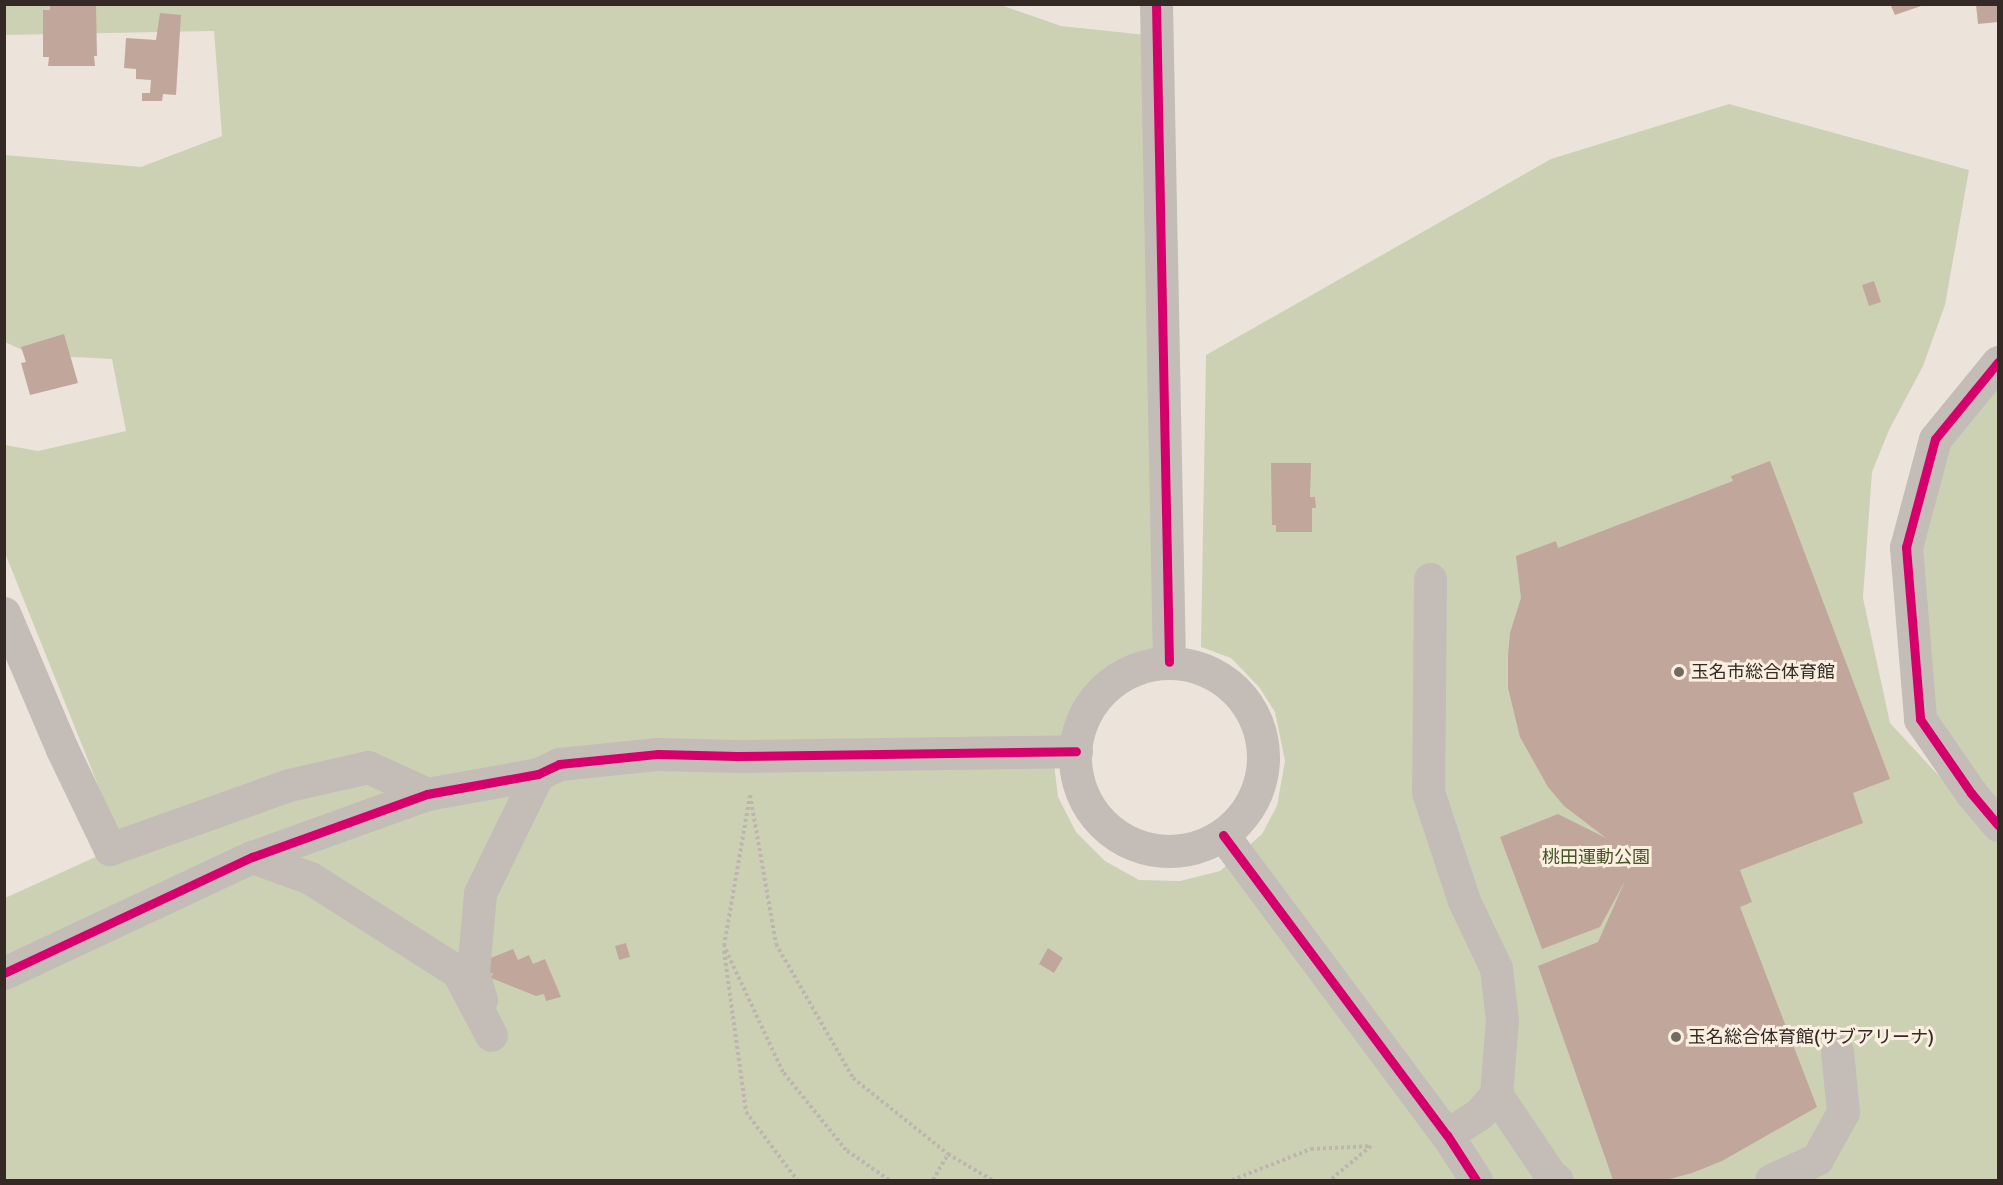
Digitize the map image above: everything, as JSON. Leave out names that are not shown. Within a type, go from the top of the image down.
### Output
[{"type":"street","points":[[1156,4],[1169,662]]},
{"type":"street","points":[[1998,363],[1935,439],[1906,547],[1920,719],[1971,794],[1998,825]]},
{"type":"street","points":[[1430,579],[1428,792],[1464,901],[1496,968],[1502,1020],[1496,1094],[1479,1114],[1447,1136]]},
{"type":"street","points":[[4,613],[62,749],[110,849],[289,785],[368,767],[428,794]]},
{"type":"street","points":[[1169,662],[1198,667],[1225,680],[1246,702],[1260,728],[1264,758],[1259,788],[1245,814],[1223,835],[1196,848],[1166,851],[1137,846],[1111,831],[1091,809],[1078,781],[1076,751],[1080,728],[1089,706],[1105,688],[1124,674],[1145,665],[1169,662]]},
{"type":"street","points":[[4,973],[252,857],[428,794],[538,774],[559,764],[658,754],[737,756],[1076,751]]},
{"type":"street","points":[[252,857],[310,878],[458,972],[493,1037],[473,972],[480,893],[538,774]]},
{"type":"street","points":[[1223,835],[1447,1136],[1476,1180]]},
{"type":"street","points":[[1771,1180],[1817,1159],[1843,1112],[1837,1051]]},
{"type":"street","points":[[1496,1094],[1551,1176],[1557,1180]]},
{"type":"path","points":[[797,1180],[746,1112],[724,946],[750,795],[776,944],[853,1078],[948,1154],[992,1180]]},
{"type":"path","points":[[724,946],[783,1072],[846,1150],[889,1180]]},
{"type":"path","points":[[1232,1180],[1311,1149],[1371,1146],[1330,1180]]},
{"type":"path","points":[[933,1180],[948,1154]]},
{"type":"green space","name":"桃田運動公園","points":[[998,4],[1061,26],[1156,36],[1168,646],[1116,663],[1095,681],[1077,708],[1071,738],[1054,763],[1058,797],[1076,832],[1105,861],[1139,880],[1180,881],[1220,871],[1262,834],[1277,806],[1285,761],[1275,712],[1259,687],[1231,658],[1201,647],[1206,355],[1551,159],[1729,104],[1969,170],[1945,305],[1923,366],[1889,430],[1872,472],[1863,598],[1890,723],[1966,805],[1998,834],[1998,1180],[5,1180],[5,898],[122,845],[5,553],[5,445],[38,451],[126,431],[112,359],[33,355],[5,342],[5,155],[141,167],[222,136],[214,31],[5,35],[5,5]]},
{"type":"green space","points":[[1998,362],[1998,825],[1920,719],[1906,547],[1935,439]]},
{"type":"building","points":[[50,4],[96,4],[97,56],[94,56],[95,66],[48,66],[49,57],[43,57],[43,10],[50,10]]},
{"type":"building","points":[[1890,4],[1924,4],[1924,5],[1895,15]]},
{"type":"building","points":[[1976,4],[1998,4],[1998,22],[1978,24]]},
{"type":"building","points":[[160,13],[181,15],[176,95],[163,94],[162,101],[142,101],[142,93],[150,93],[151,80],[136,79],[136,69],[124,68],[126,38],[156,40]]},
{"type":"building","points":[[1874,281],[1881,302],[1869,306],[1862,285]]},
{"type":"building","points":[[64,334],[78,383],[30,395],[21,363],[26,362],[21,347]]},
{"type":"building","name":"玉名市総合体育館","points":[[1770,461],[1890,779],[1853,793],[1863,823],[1740,870],[1752,902],[1740,907],[1817,1107],[1722,1161],[1692,1173],[1666,1180],[1613,1180],[1538,966],[1598,942],[1625,881],[1600,927],[1542,949],[1500,837],[1558,814],[1606,838],[1564,806],[1548,787],[1520,737],[1508,688],[1510,633],[1521,598],[1516,556],[1556,541],[1558,548],[1733,481],[1731,476]]},
{"type":"building","points":[[1271,463],[1311,463],[1310,497],[1315,497],[1316,508],[1312,508],[1312,532],[1276,532],[1276,525],[1272,525]]},
{"type":"building","points":[[626,943],[630,957],[619,960],[615,946]]},
{"type":"building","points":[[1048,948],[1063,958],[1054,973],[1039,964]]},
{"type":"building","points":[[513,949],[518,960],[529,955],[533,964],[545,959],[561,997],[546,1001],[544,994],[536,996],[491,978],[493,973],[483,977],[478,963]]},
{"type":"cycle path","points":[[1156,4],[1169,662]]},
{"type":"cycle path","points":[[1998,362],[1935,439],[1906,547],[1920,719],[1971,793],[1998,825]]},
{"type":"cycle path","points":[[4,973],[252,857],[427,794],[538,774],[559,764],[658,754],[737,756],[1076,751]]},
{"type":"cycle path","points":[[1223,835],[1447,1135],[1476,1180]]},
{"type":"place","name":"玉名市総合体育館","points":[[1679,672]]},
{"type":"place","name":"玉名総合体育館(サブアリーナ)","points":[[1676,1037]]}]
